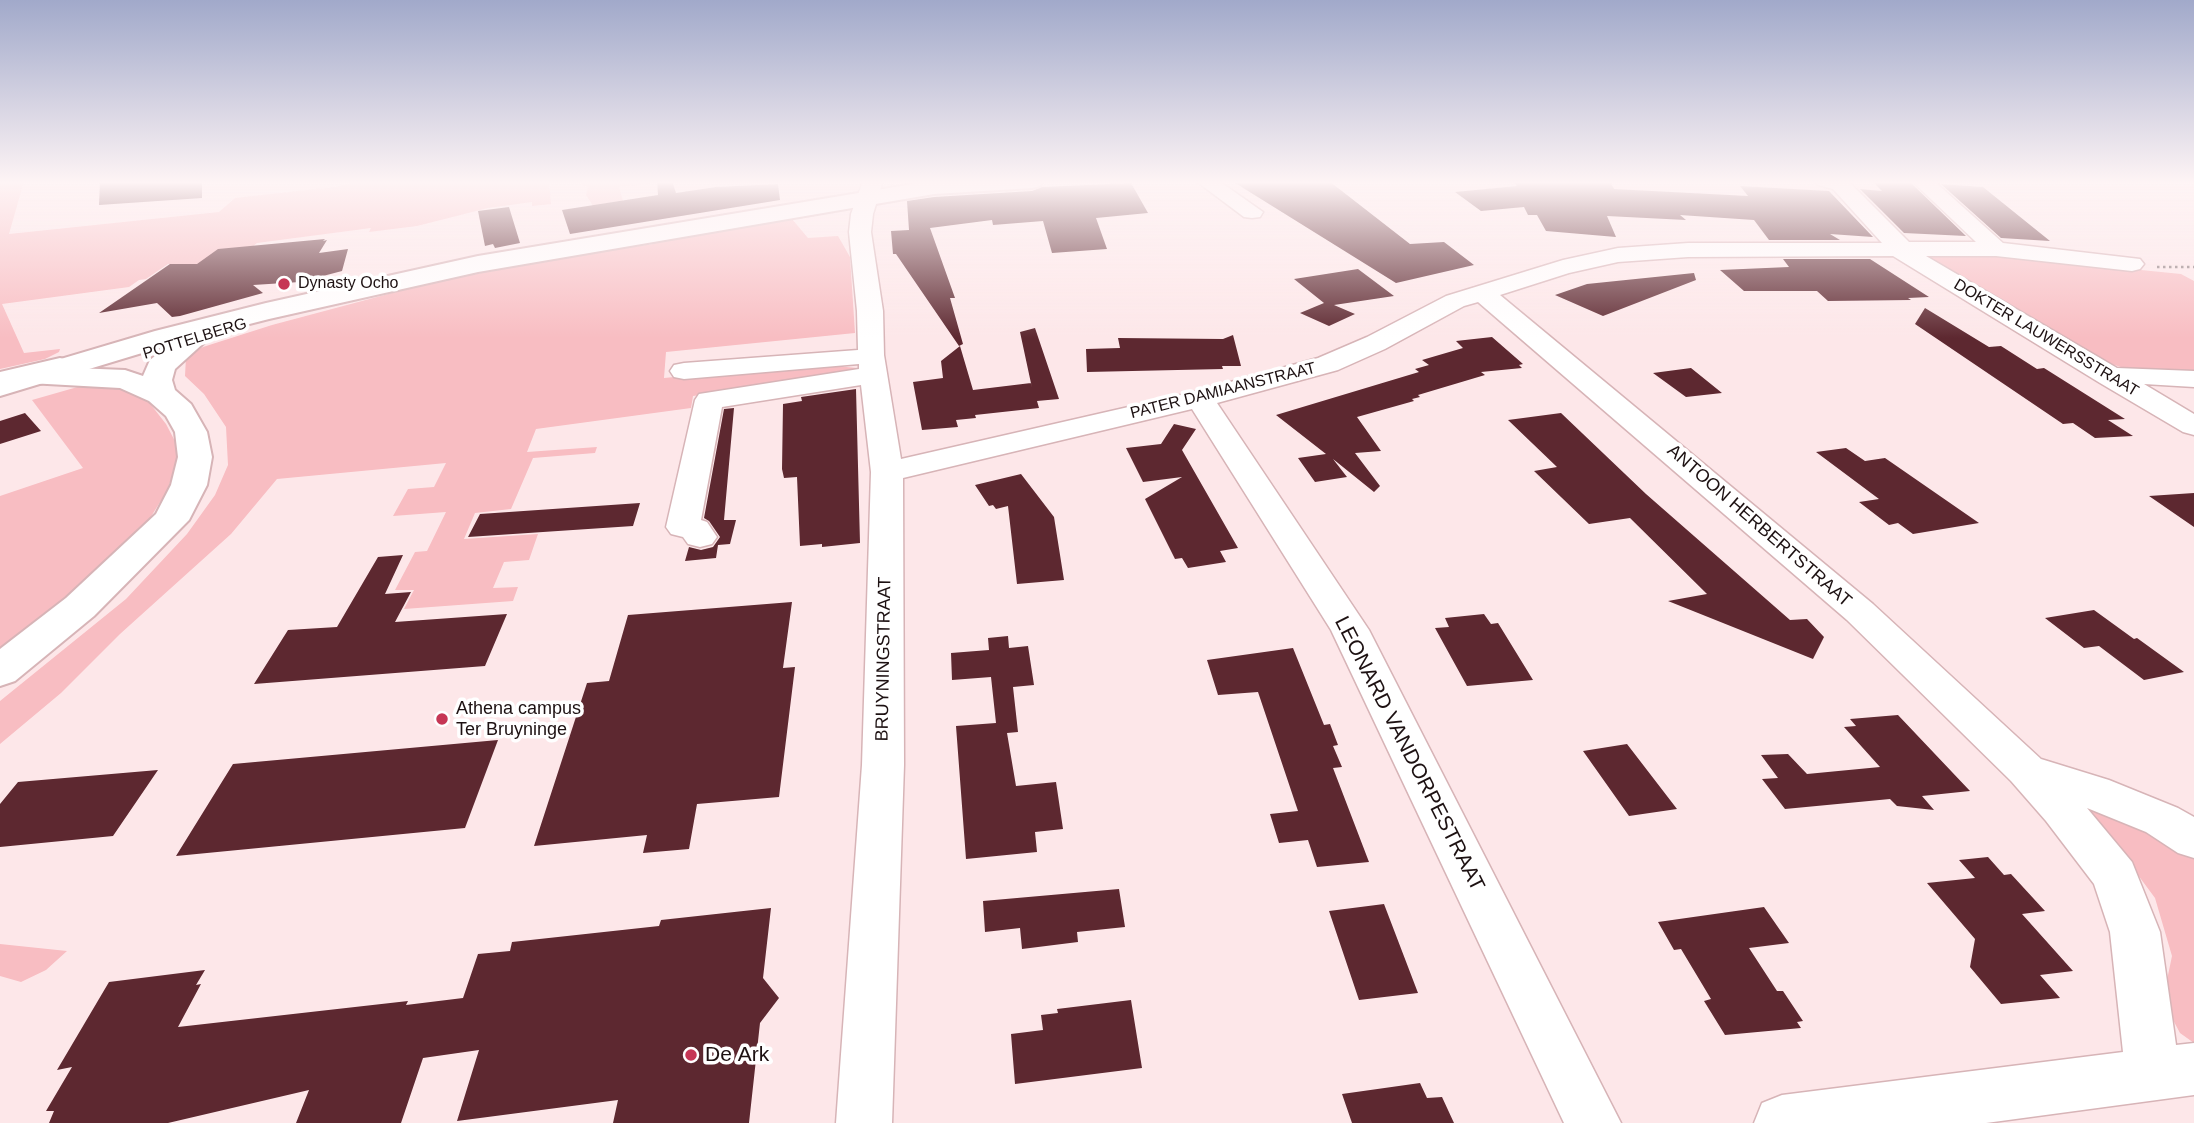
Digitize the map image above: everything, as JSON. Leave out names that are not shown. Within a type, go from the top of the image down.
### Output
[{"type":"main road","name":"POTTELBERG","points":[[0,396],[70,370],[274,309],[391,282],[641,233]]},
{"type":"main road","name":"POTTELBERG","points":[[70,370],[192,340],[391,282]]},
{"type":"main road","points":[[160,394],[157,380],[161,366],[192,340]]},
{"type":"main road","points":[[0,387],[36,376],[70,370]]},
{"type":"main road","points":[[0,381],[70,370],[125,379],[160,394],[180,411],[191,432],[195,457],[189,485],[171,520],[80,607],[0,671]]},
{"type":"street","name":"BRUYNINGSTRAAT","points":[[860,233],[887,472],[883,765],[864,1123]]},
{"type":"street","name":"DOKTER LAUWERSSTRAAT","points":[[1886,233],[1901,250],[2194,426]]},
{"type":"street","points":[[1979,233],[1996,249]]},
{"type":"street","name":"PATER DAMIAANSTRAAT","points":[[887,472],[1200,399],[1328,364],[1376,343],[1455,301],[1563,267],[1637,253],[1688,250],[1996,249],[2132,264]]},
{"type":"street","name":"ANTOON HERBERTSTRAAT","points":[[1482,292],[1841,595],[2026,770],[2062,809],[2115,876],[2135,932],[2174,1071]]},
{"type":"street","points":[[684,370],[873,365]]},
{"type":"street","points":[[700,537],[695,529],[683,527],[709,400],[873,365]]},
{"type":"street","points":[[2110,377],[2135,375],[2194,379]]},
{"type":"street","name":"LEONARD VANDORPESTRAAT","points":[[1200,399],[1350,629],[1593,1123]]},
{"type":"street","name":"ANTOON HERBERTSTRAAT","points":[[2026,770],[2093,792],[2162,820],[2194,840]]},
{"type":"street","points":[[1782,1123],[2174,1071]]},
{"type":"path","points":[[2132,264],[2194,267]]},
{"type":"shaded area","points":[[0,233],[330,233],[257,243],[222,272],[212,264],[168,264],[129,287],[2,304],[24,353],[60,349],[45,359],[0,369]]},
{"type":"shaded area","points":[[697,233],[804,233],[808,238],[838,236],[850,257],[855,333],[666,352],[664,378],[813,364],[857,368],[857,373],[693,396],[691,408],[536,429],[527,452],[597,447],[595,453],[533,458],[511,509],[475,513],[464,539],[538,534],[529,560],[504,562],[493,588],[518,587],[513,601],[404,609],[414,590],[395,590],[415,552],[427,551],[446,512],[393,516],[408,489],[434,487],[446,463],[277,479],[231,534],[120,634],[61,693],[0,744],[0,701],[126,599],[187,534],[215,495],[228,465],[226,427],[204,394],[185,376],[186,357],[203,347],[272,325],[422,285],[551,259],[653,244],[654,240]]},
{"type":"shaded area","points":[[1934,254],[1981,254],[2181,274],[2194,281],[2194,373],[2124,368],[2108,363],[1934,262],[1931,257]]},
{"type":"shaded area","points":[[88,384],[128,387],[148,401],[166,424],[178,447],[177,462],[167,491],[147,523],[121,552],[0,657],[0,496],[83,468],[32,400]]},
{"type":"shaded area","points":[[2087,804],[2194,855],[2194,1043],[2180,1033],[2172,1018],[2167,980],[2172,956],[2155,898],[2085,809]]},
{"type":"shaded area","points":[[0,944],[67,951],[46,970],[21,982],[0,976]]},
{"type":"building","points":[[482,233],[517,233],[520,243],[495,248],[493,244],[485,246]]},
{"type":"building","points":[[891,233],[932,233],[955,298],[950,298],[963,344],[959,346],[896,254],[893,254]]},
{"type":"building","points":[[1046,233],[1101,233],[1107,249],[1052,253]]},
{"type":"building","points":[[1316,233],[1396,233],[1410,244],[1444,242],[1474,265],[1396,283]]},
{"type":"building","points":[[1574,233],[1614,233],[1616,237]]},
{"type":"building","points":[[1764,233],[1870,233],[1873,237],[1830,234],[1840,240],[1769,240]]},
{"type":"building","points":[[1912,233],[1963,233],[1966,236]]},
{"type":"building","points":[[1996,233],[2041,233],[2050,241],[2001,238]]},
{"type":"building","points":[[325,239],[323,241],[327,240],[319,253],[348,249],[342,271],[300,282],[253,285],[263,293],[180,316],[172,317],[157,303],[99,313],[170,264],[197,264],[218,249]]},
{"type":"building","points":[[1783,259],[1870,259],[1929,297],[1908,298],[1911,300],[1828,301],[1817,291],[1744,291],[1720,270],[1789,267]]},
{"type":"building","points":[[1358,269],[1394,296],[1334,305],[1355,314],[1329,326],[1300,313],[1324,303],[1294,279]]},
{"type":"building","points":[[1694,273],[1696,280],[1603,316],[1555,295],[1587,284]]},
{"type":"building","points":[[1925,308],[1989,347],[2001,346],[2037,369],[2044,368],[2125,419],[2108,420],[2133,436],[2095,438],[2073,423],[2063,424],[1915,324]]},
{"type":"building","points":[[1035,328],[1059,399],[1037,401],[1039,408],[975,415],[976,418],[956,420],[958,427],[922,430],[913,382],[943,378],[941,361],[960,346],[973,390],[1031,383],[1020,332]]},
{"type":"building","points":[[1233,335],[1241,366],[1222,366],[1223,369],[1087,372],[1086,349],[1120,348],[1118,338],[1223,339]]},
{"type":"building","points":[[1492,337],[1523,364],[1519,365],[1522,368],[1481,372],[1485,375],[1418,395],[1420,397],[1412,399],[1414,401],[1357,417],[1381,451],[1355,453],[1380,486],[1374,492],[1333,459],[1347,477],[1315,482],[1298,458],[1326,454],[1276,415],[1419,372],[1415,369],[1429,365],[1422,360],[1463,348],[1456,341]]},
{"type":"building","points":[[1691,368],[1722,393],[1686,397],[1653,373]]},
{"type":"building","points":[[856,389],[860,543],[800,546],[797,477],[784,478],[782,469],[783,404],[802,401],[801,397]]},
{"type":"building","points":[[734,408],[724,520],[736,520],[730,544],[718,545],[716,558],[685,561],[689,547],[701,550],[713,547],[720,537],[704,518],[724,409]]},
{"type":"building","points":[[25,413],[41,431],[0,444],[0,421]]},
{"type":"building","points":[[1561,413],[1646,494],[1790,620],[1807,619],[1824,637],[1813,659],[1668,601],[1707,594],[1630,518],[1589,524],[1534,471],[1557,467],[1508,420]]},
{"type":"building","points":[[1174,424],[1196,429],[1182,450],[1238,548],[1220,551],[1226,562],[1188,568],[1182,558],[1175,559],[1145,499],[1182,477],[1143,482],[1126,448],[1161,444]]},
{"type":"building","points":[[1846,448],[1865,461],[1885,458],[1979,523],[1913,534],[1898,523],[1889,525],[1859,502],[1879,499],[1816,452]]},
{"type":"building","points":[[1021,474],[1054,517],[1064,580],[1017,584],[1008,506],[996,509],[993,505],[989,506],[975,485]]},
{"type":"building","points":[[2194,493],[2194,527],[2149,496]]},
{"type":"building","points":[[640,503],[633,526],[468,537],[480,514]]},
{"type":"building","points":[[403,555],[385,594],[411,592],[395,622],[507,614],[485,666],[254,684],[288,630],[337,627],[378,557]]},
{"type":"building","points":[[792,602],[783,668],[795,667],[779,797],[697,804],[689,849],[643,853],[647,835],[534,846],[587,683],[609,681],[628,615]]},
{"type":"building","points":[[2094,610],[2184,672],[2144,680],[2099,646],[2084,648],[2045,618]]},
{"type":"building","points":[[1484,614],[1491,624],[1498,623],[1533,680],[1467,686],[1435,628],[1449,627],[1445,618]]},
{"type":"building","points":[[1008,636],[1009,648],[1028,646],[1034,685],[1013,687],[1018,732],[1007,733],[1016,786],[1056,782],[1063,829],[1035,832],[1037,852],[966,859],[956,726],[996,723],[991,677],[952,680],[951,653],[989,650],[988,638]]},
{"type":"building","points":[[1293,648],[1324,725],[1330,724],[1338,745],[1333,746],[1342,767],[1333,768],[1369,862],[1317,867],[1308,840],[1279,843],[1270,814],[1298,811],[1258,692],[1218,695],[1207,660]]},
{"type":"building","points":[[1898,715],[1970,791],[1922,796],[1934,810],[1897,806],[1890,799],[1785,809],[1762,779],[1778,778],[1761,755],[1788,754],[1807,774],[1880,767],[1844,727],[1856,726],[1850,719]]},
{"type":"building","points":[[498,740],[465,828],[176,856],[233,764]]},
{"type":"building","points":[[1627,744],[1677,809],[1629,816],[1583,751]]},
{"type":"building","points":[[158,770],[113,836],[0,847],[0,804],[18,782]]},
{"type":"building","points":[[1988,857],[2004,875],[2011,874],[2045,911],[2022,914],[2073,971],[2040,975],[2060,998],[2001,1004],[1970,967],[1975,939],[1927,883],[1975,878],[1959,860]]},
{"type":"building","points":[[1119,889],[1125,927],[1077,932],[1078,942],[1022,949],[1020,928],[985,932],[983,901]]},
{"type":"building","points":[[1384,904],[1418,993],[1359,1000],[1329,911]]},
{"type":"building","points":[[1764,907],[1789,943],[1749,948],[1777,991],[1783,991],[1803,1021],[1797,1022],[1801,1028],[1725,1035],[1704,1001],[1711,999],[1681,949],[1674,950],[1658,922]]},
{"type":"building","points":[[771,908],[763,978],[779,998],[760,1023],[749,1123],[613,1123],[618,1100],[457,1121],[479,1050],[423,1058],[401,1123],[296,1123],[309,1090],[168,1123],[49,1123],[54,1111],[46,1111],[72,1067],[57,1070],[109,982],[205,970],[196,985],[201,984],[178,1027],[408,1001],[406,1005],[463,998],[478,954],[510,951],[512,942],[659,926],[661,920]]},
{"type":"building","points":[[1131,1000],[1142,1068],[1015,1084],[1011,1034],[1043,1030],[1041,1015],[1058,1013],[1057,1009]]},
{"type":"building","points":[[1420,1083],[1427,1098],[1442,1097],[1454,1123],[1352,1123],[1342,1094]]},
{"type":"place","name":"Dynasty Ocho","points":[[284,284]]},
{"type":"place","name":"Athena campus Ter Bruyninge","points":[[442,719]]},
{"type":"place","name":"De Ark","points":[[691,1055]]}]
